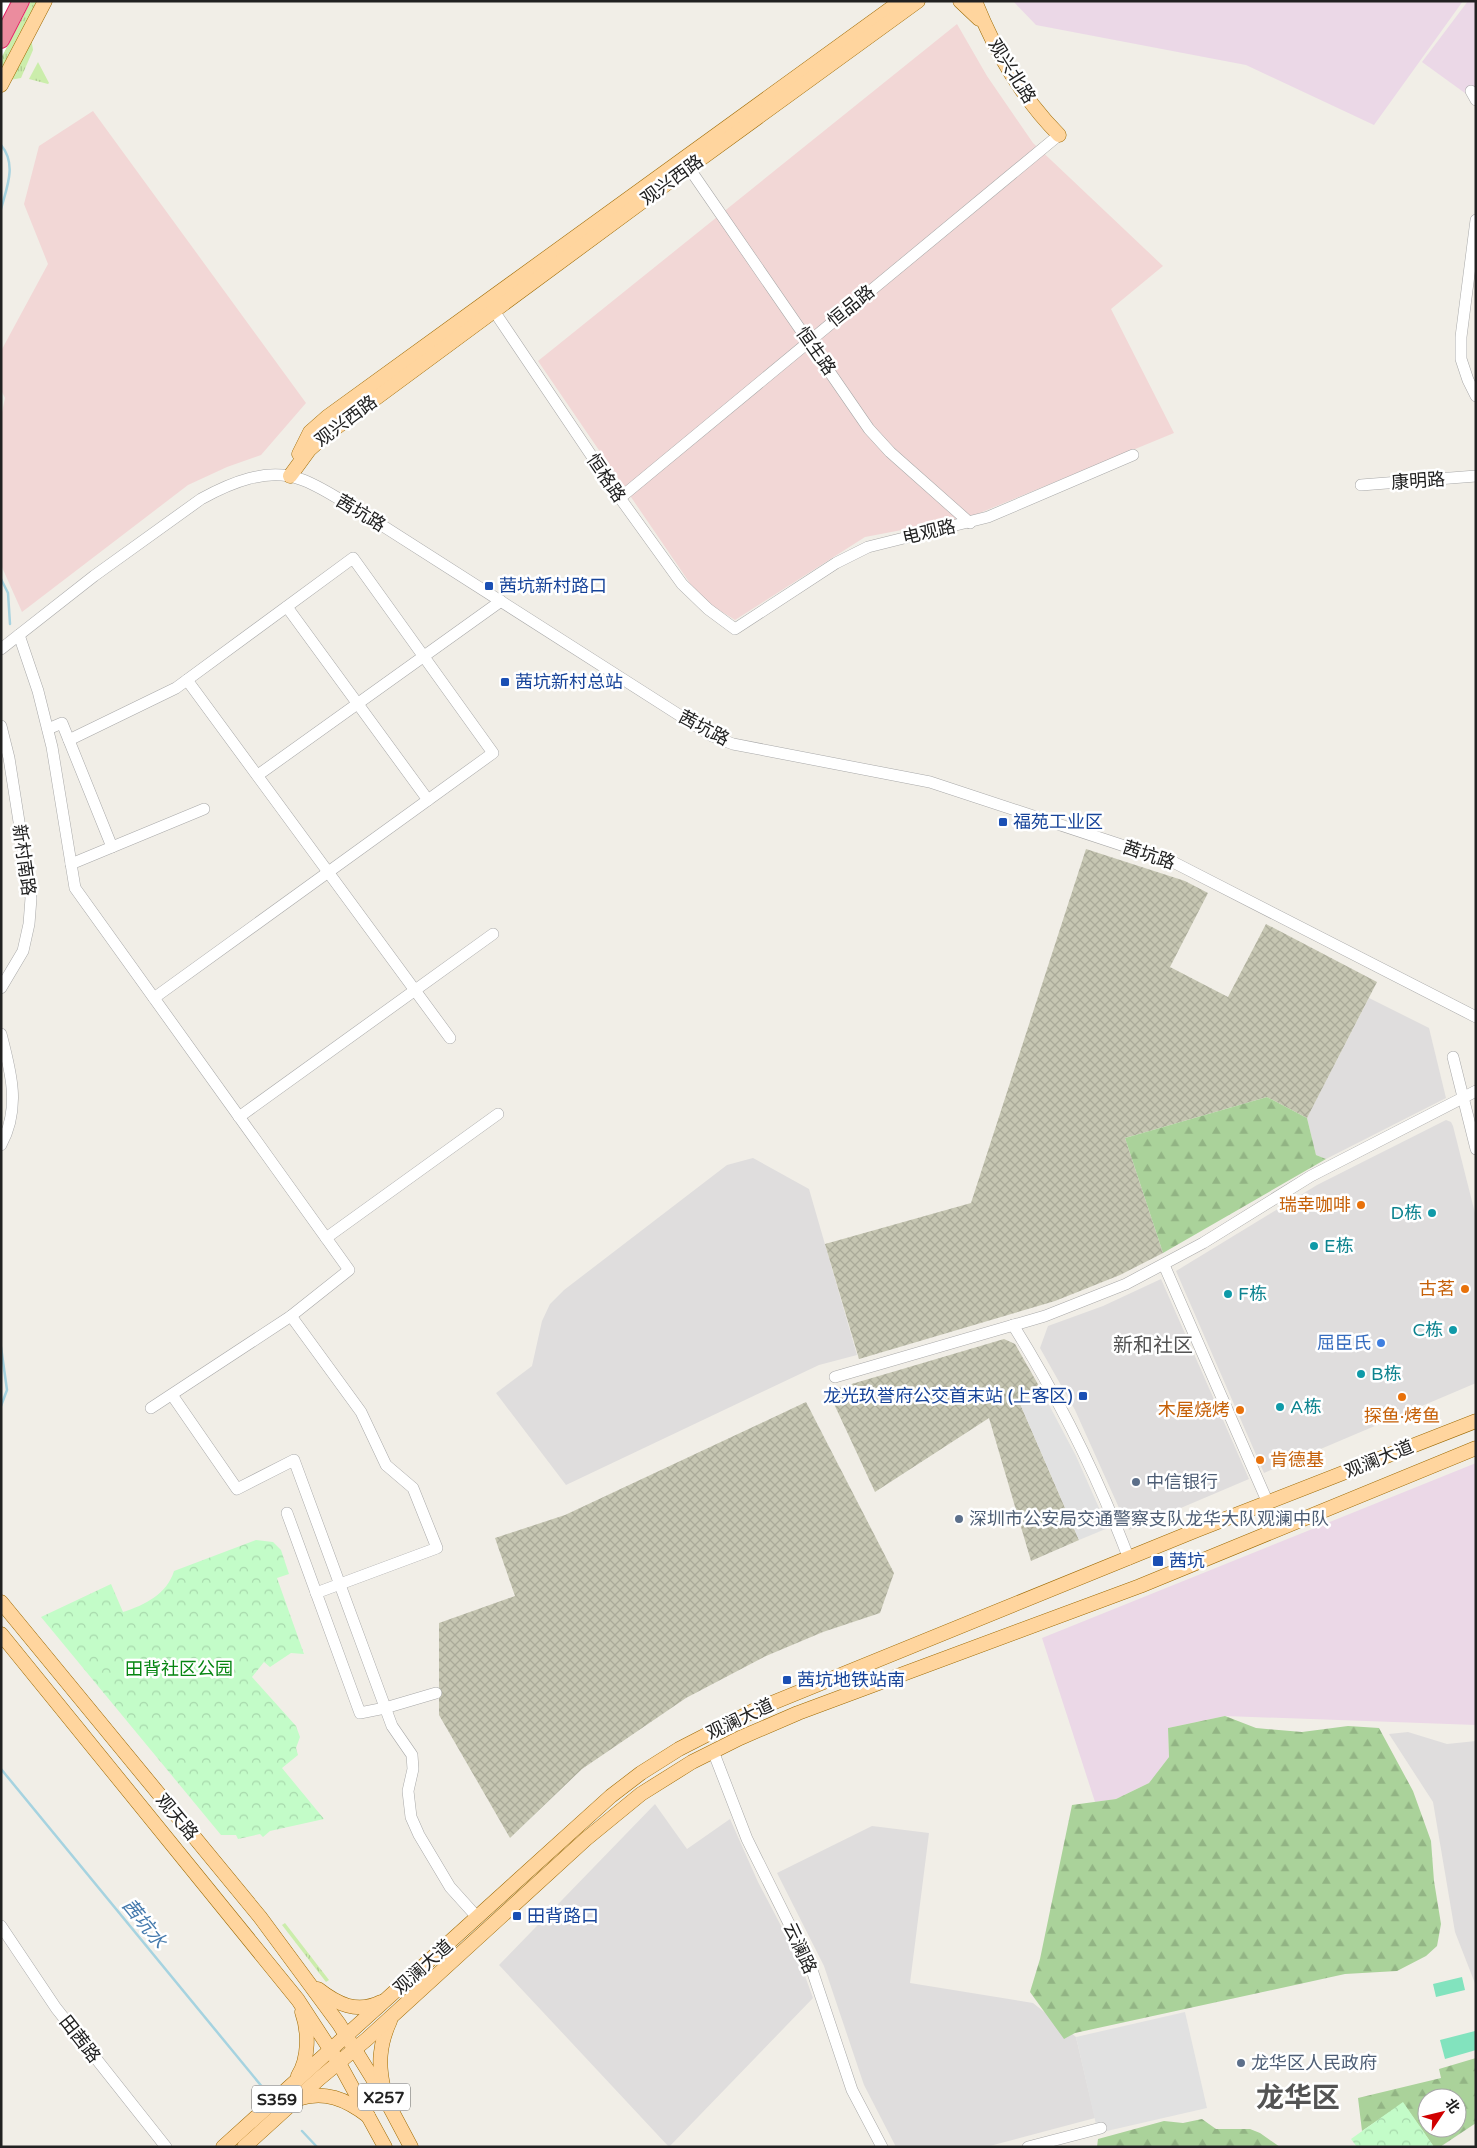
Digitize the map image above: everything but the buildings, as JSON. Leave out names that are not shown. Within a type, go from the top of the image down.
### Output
[{"type":"highway","points":[[1,40],[21,1]]},
{"type":"main road","points":[[1,86],[45,1]]},
{"type":"main road","name":"观兴西路","points":[[290,476],[318,441],[494,312],[901,1]]},
{"type":"main road","name":"观兴西路","points":[[290,476],[306,439],[316,426],[327,417],[918,1]]},
{"type":"main road","points":[[960,1],[972,10],[987,31]]},
{"type":"main road","name":"观兴北路","points":[[975,1],[987,31],[1014,80],[1039,113],[1060,135]]},
{"type":"main road","name":"观澜大道","points":[[222,2147],[611,1796],[641,1773],[716,1729],[755,1710],[1476,1421]]},
{"type":"main road","name":"观澜大道","points":[[244,2147],[294,2100],[396,2013],[618,1813],[666,1776],[713,1751],[798,1712],[1140,1586],[1476,1448]]},
{"type":"main road","name":"观天路","points":[[1,1602],[260,1918],[346,2035]]},
{"type":"main road","name":"观天路","points":[[1,1634],[298,2000],[330,2050]]},
{"type":"main road","points":[[243,1932],[260,1918]]},
{"type":"main road","points":[[303,1975],[323,1993],[351,2008],[368,2007],[388,1998]]},
{"type":"main road","points":[[292,2085],[303,2065],[306,2049],[304,2017],[298,2000]]},
{"type":"main road","points":[[386,2100],[379,2060],[386,2031],[396,2013]]},
{"type":"main road","name":"X257","points":[[346,2035],[386,2100],[411,2147]]},
{"type":"main road","name":"X257","points":[[330,2050],[371,2118],[385,2147]]},
{"type":"main road","points":[[294,2100],[307,2096],[326,2095],[345,2101],[371,2118]]},
{"type":"street","name":"恒品路","points":[[620,498],[1060,135]]},
{"type":"street","name":"恒生路","points":[[686,164],[880,442],[970,523]]},
{"type":"street","points":[[1476,220],[1461,337],[1461,359],[1476,396]]},
{"type":"street","name":"恒格路","points":[[494,312],[620,498],[688,590],[708,610],[735,629]]},
{"type":"street","name":"电观路","points":[[735,629],[836,563],[868,547],[970,523],[1133,455]]},
{"type":"street","name":"茜坑路","points":[[1,649],[102,570],[216,490],[245,480],[268,475],[290,476],[309,483],[358,510],[712,736],[733,744],[930,782],[1173,862],[1476,1016]]},
{"type":"street","name":"康明路","points":[[1361,485],[1476,476]]},
{"type":"street","points":[[69,740],[176,688],[353,558],[493,753],[154,998]]},
{"type":"street","points":[[258,775],[501,601]]},
{"type":"street","points":[[287,607],[428,800]]},
{"type":"street","points":[[19,635],[52,747],[75,888],[349,1270],[292,1316],[151,1408]]},
{"type":"street","points":[[187,680],[450,1038]]},
{"type":"street","points":[[48,729],[62,723],[112,847]]},
{"type":"street","name":"新村南路","points":[[1,726],[9,758],[31,898],[29,924],[23,951],[1,988]]},
{"type":"street","points":[[71,864],[204,809]]},
{"type":"street","points":[[239,1118],[493,934]]},
{"type":"street","points":[[1,1034],[14,1097],[10,1124],[1,1145]]},
{"type":"street","points":[[1453,1057],[1476,1149]]},
{"type":"street","points":[[835,1377],[1045,1316],[1099,1296],[1164,1265],[1312,1176],[1476,1091]]},
{"type":"street","points":[[326,1238],[498,1114]]},
{"type":"street","points":[[1164,1265],[1268,1503]]},
{"type":"street","points":[[292,1316],[361,1412],[386,1465],[413,1488],[437,1548],[316,1593]]},
{"type":"street","points":[[1013,1325],[1065,1415],[1090,1467],[1129,1559]]},
{"type":"street","points":[[172,1395],[237,1489],[294,1460],[392,1726],[412,1755],[413,1769],[408,1791],[412,1817],[419,1835],[450,1887],[477,1917]]},
{"type":"street","points":[[287,1513],[360,1713],[385,1708],[436,1693]]},
{"type":"street","name":"云澜路","points":[[713,1751],[747,1839],[812,1970],[852,2090],[882,2147]]},
{"type":"street","name":"田茜路","points":[[1,1926],[56,2008],[166,2147]]},
{"type":"street","points":[[1028,2147],[1101,2128]]},
{"type":"shaded area","points":[[1013,1],[1463,1],[1374,125],[1246,65],[1036,25]]},
{"type":"shaded area","points":[[1468,1],[1476,1],[1476,90],[1469,96],[1422,62]]},
{"type":"shaded area","points":[[957,24],[987,76],[1033,143],[1163,266],[1111,309],[1174,433],[970,517],[865,537],[735,620],[700,598],[538,361]]},
{"type":"shaded area","points":[[93,111],[306,403],[261,455],[227,467],[188,485],[22,612],[1,565],[1,417],[5,398],[1,390],[1,351],[48,264],[24,204],[39,146]]},
{"type":"shaded area","points":[[1086,849],[1185,881],[1208,893],[1170,967],[1228,997],[1266,924],[1377,982],[1307,1118],[1267,1097],[1125,1138],[1163,1253],[1120,1275],[1055,1301],[859,1359],[825,1244],[971,1203]]},
{"type":"shaded area","points":[[1369,998],[1429,1028],[1446,1098],[1326,1159],[1316,1155],[1307,1118]]},
{"type":"shaded area","points":[[1446,1120],[1451,1122],[1453,1126],[1476,1217],[1476,1383],[1264,1473],[1176,1271],[1317,1185]]},
{"type":"shaded area","points":[[753,1158],[809,1189],[857,1355],[819,1365],[566,1485],[496,1393],[532,1366],[542,1321],[550,1304],[564,1290],[727,1165]]},
{"type":"shaded area","points":[[1161,1279],[1249,1479],[1129,1530],[1075,1410],[1040,1348],[1048,1326],[1103,1306]]},
{"type":"shaded area","points":[[1004,1339],[1015,1344],[1039,1386],[1018,1399],[1079,1540],[1031,1561],[989,1418],[875,1492],[828,1391]]},
{"type":"shaded area","points":[[1039,1386],[1076,1456],[1108,1528],[1079,1540],[1018,1399]]},
{"type":"shaded area","points":[[806,1402],[894,1573],[880,1613],[823,1632],[766,1656],[686,1698],[582,1769],[510,1838],[439,1715],[439,1623],[515,1596],[495,1538],[565,1515]]},
{"type":"shaded area","points":[[1476,1463],[1476,1725],[1225,1716],[1168,1728],[1169,1757],[1149,1783],[1116,1799],[1095,1802],[1042,1638]]},
{"type":"shaded area","points":[[1408,1732],[1447,1744],[1476,1741],[1476,1986],[1455,1932],[1433,1802],[1389,1734]]},
{"type":"shaded area","points":[[655,1804],[687,1849],[730,1819],[758,1882],[800,1962],[813,1998],[669,2147],[499,1965]]},
{"type":"shaded area","points":[[872,1826],[929,1833],[910,1983],[1033,2003],[1076,2037],[1095,2118],[986,2147],[896,2147],[864,2085],[824,1966],[777,1873]]},
{"type":"shaded area","points":[[1185,2012],[1207,2108],[1098,2133],[1076,2037]]},
{"type":"green space","points":[[31,1],[39,1],[1,72],[1,58]]},
{"type":"green space","points":[[31,37],[33,50],[21,78],[9,80]]},
{"type":"green space","points":[[38,62],[49,83],[48,84],[29,79]]},
{"type":"green space","points":[[1267,1097],[1307,1118],[1316,1155],[1326,1159],[1163,1253],[1125,1138]]},
{"type":"green space","name":"田背社区公园","points":[[256,1540],[273,1542],[281,1550],[289,1574],[277,1578],[304,1654],[291,1653],[270,1667],[264,1662],[252,1677],[296,1726],[300,1737],[296,1748],[298,1755],[282,1768],[324,1819],[270,1831],[263,1837],[260,1834],[238,1839],[236,1835],[221,1835],[41,1617],[111,1584],[123,1612],[154,1598],[166,1586],[174,1571]]},
{"type":"green space","points":[[1225,1716],[1256,1728],[1302,1732],[1348,1726],[1379,1728],[1413,1791],[1431,1841],[1434,1881],[1441,1924],[1437,1946],[1426,1956],[1397,1971],[1345,1974],[1075,2033],[1064,2039],[1030,1992],[1040,1959],[1072,1805],[1116,1799],[1149,1783],[1169,1757],[1168,1728]]},
{"type":"green space","points":[[285,1923],[329,1980],[326,1982],[282,1925]]},
{"type":"green space","points":[[1462,1977],[1465,1990],[1436,1997],[1433,1984]]},
{"type":"green space","points":[[1475,2031],[1476,2050],[1445,2059],[1440,2040]]},
{"type":"green space","points":[[1476,2058],[1476,2123],[1467,2129],[1467,2088],[1417,2088],[1417,2123],[1403,2103],[1362,2131],[1358,2098],[1441,2078],[1439,2069]]},
{"type":"green space","points":[[1403,2102],[1417,2122],[1417,2138],[1428,2138],[1434,2147],[1357,2147],[1351,2139]]},
{"type":"green space","points":[[1202,2119],[1216,2129],[1250,2129],[1260,2133],[1280,2147],[1097,2147],[1098,2139],[1164,2121],[1183,2123]]},
{"type":"green space","points":[[1428,2138],[1454,2138],[1440,2147],[1434,2147]]},
{"type":"pier","points":[[1,1],[31,1],[1,58]]},
{"type":"waterway","points":[[1,145],[6,152],[10,168],[1,209]]},
{"type":"waterway","points":[[1,579],[8,593],[10,624]]},
{"type":"waterway","name":"茜坑水","points":[[1,1347],[7,1390],[1,1406]]},
{"type":"waterway","name":"茜坑水","points":[[1,1769],[268,2094]]},
{"type":"waterway","name":"茜坑水","points":[[302,2131],[317,2147]]},
{"type":"place","name":"茜坑新村路口","points":[[489,586]]},
{"type":"place","name":"茜坑新村总站","points":[[505,682]]},
{"type":"place","name":"福苑工业区","points":[[1003,822]]},
{"type":"place","name":"瑞幸咖啡","points":[[1361,1205]]},
{"type":"place","name":"D栋","points":[[1432,1213]]},
{"type":"place","name":"E栋","points":[[1314,1246]]},
{"type":"place","name":"古茗","points":[[1465,1289]]},
{"type":"place","name":"F栋","points":[[1228,1294]]},
{"type":"place","name":"C栋","points":[[1453,1330]]},
{"type":"place","name":"屈臣氏","points":[[1381,1343]]},
{"type":"place","name":"B栋","points":[[1361,1374]]},
{"type":"place","name":"龙光玖誉府公交首末站 (上客区)","points":[[1083,1396]]},
{"type":"place","name":"探鱼·烤鱼","points":[[1402,1397]]},
{"type":"place","name":"A栋","points":[[1280,1407]]},
{"type":"place","name":"木屋烧烤","points":[[1240,1410]]},
{"type":"place","name":"肯德基","points":[[1260,1460]]},
{"type":"place","name":"中信银行","points":[[1136,1482]]},
{"type":"place","name":"深圳市公安局交通警察支队龙华大队观澜中队","points":[[959,1519]]},
{"type":"place","name":"茜坑","points":[[1158,1561]]},
{"type":"place","name":"茜坑地铁站南","points":[[787,1680]]},
{"type":"place","name":"田背路口","points":[[517,1916]]},
{"type":"place","name":"龙华区人民政府","points":[[1241,2063]]},
{"type":"district","name":"新和社区","points":[[1153,1345]]},
{"type":"district","name":"龙华区","points":[[1298,2097]]}]
